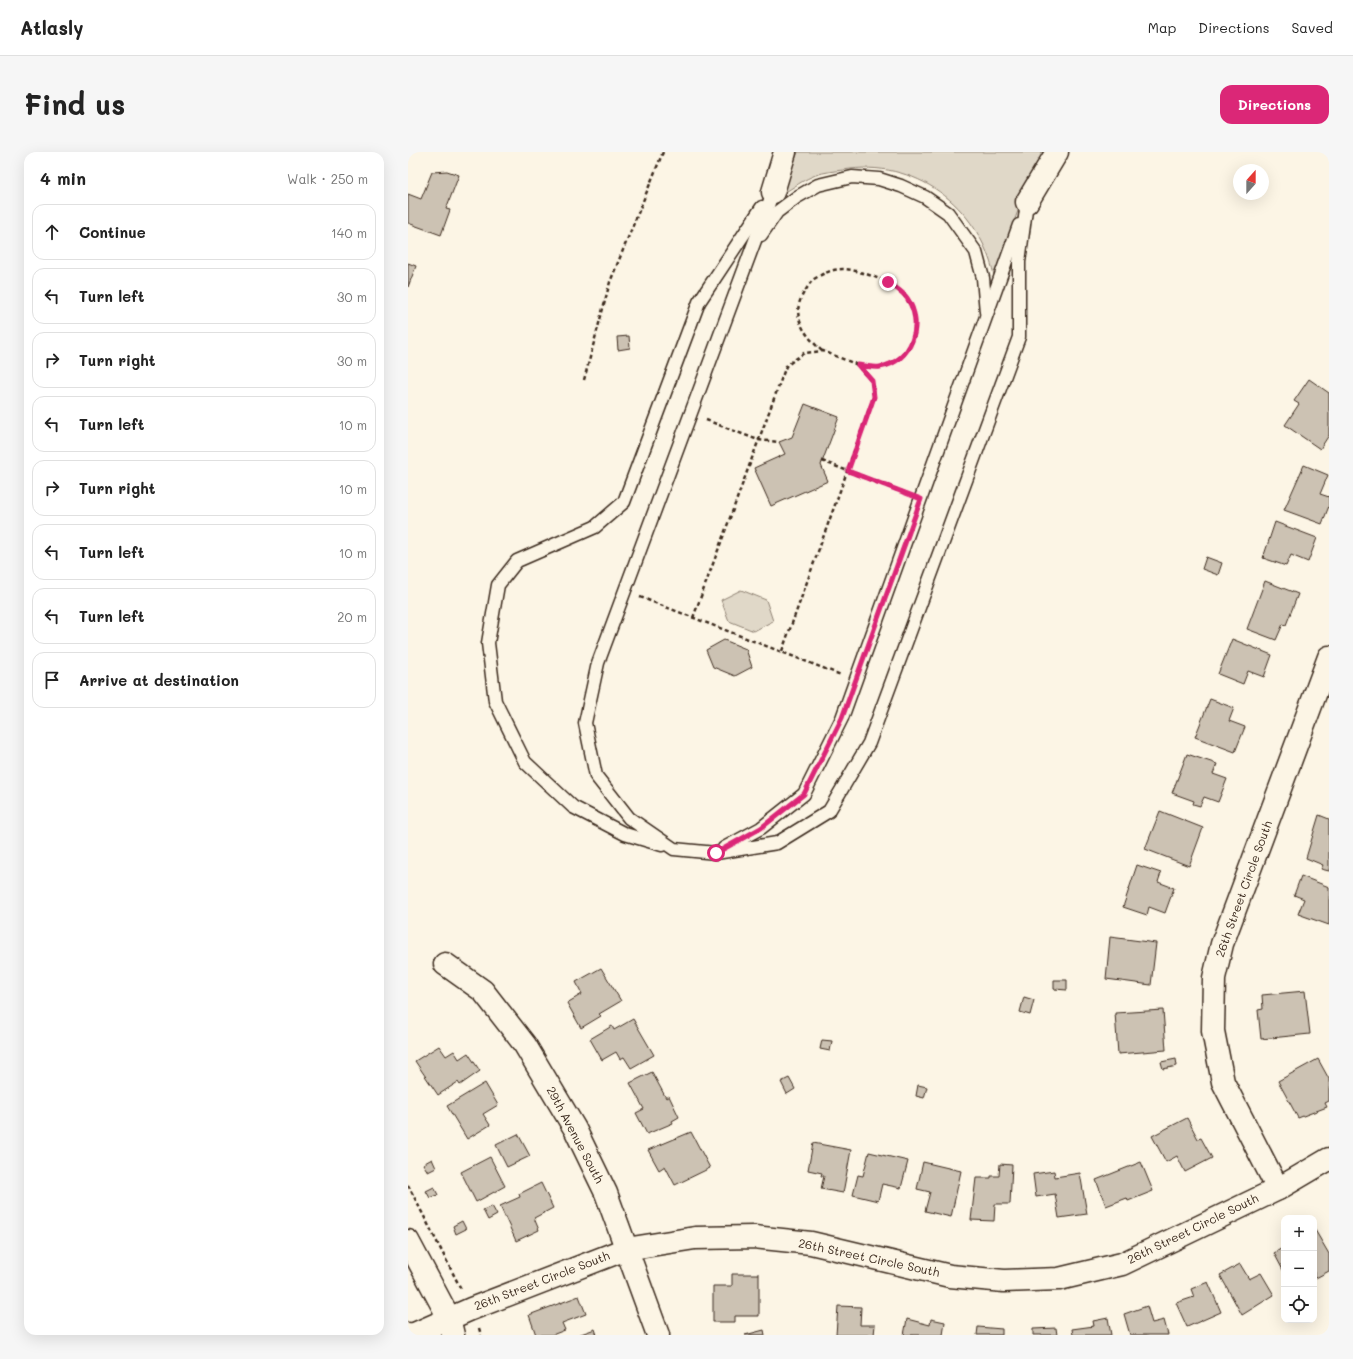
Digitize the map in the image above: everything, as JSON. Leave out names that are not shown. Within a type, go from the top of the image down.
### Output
[{"type":"main road","points":[[773,192],[785,152]]},
{"type":"main road","points":[[1028,202],[1057,152]]},
{"type":"main road","name":"26th Street Circle South","points":[[1278,1189],[1223,1082],[1213,1031],[1214,978],[1222,944],[1329,657]]},
{"type":"main road","name":"29th Avenue South","points":[[445,964],[465,976],[483,991],[525,1044],[575,1129],[606,1193],[658,1335]]},
{"type":"main road","name":"26th Street Circle South","points":[[412,1335],[451,1327],[471,1309],[626,1249],[696,1238],[754,1237],[811,1243],[950,1276],[1004,1281],[1059,1279],[1122,1264],[1278,1189],[1329,1159]]},
{"type":"main road","points":[[408,1241],[451,1327]]},
{"type":"lane","points":[[751,250],[777,212],[797,197],[818,185],[852,177],[879,179],[925,197],[948,213],[976,252],[983,278],[987,315]]},
{"type":"lane","points":[[674,849],[629,818],[596,776],[585,723],[598,663],[773,192]]},
{"type":"lane","points":[[773,192],[699,302],[624,502],[596,527],[517,561],[498,585],[488,643],[495,701],[526,762],[573,807],[625,834],[674,849],[716,853],[777,843],[829,811],[869,743],[1019,337],[1019,262],[1028,202]]},
{"type":"lane","points":[[716,853],[761,828],[804,794],[842,718],[1028,202]]},
{"type":"path","points":[[584,380],[592,343],[610,282],[663,152]]},
{"type":"path","points":[[831,269],[856,271],[888,282],[907,298],[914,314],[915,334],[908,351],[896,361],[879,368],[858,365],[823,351],[808,338],[798,319],[800,298],[812,280],[831,269]]},
{"type":"path","points":[[693,618],[786,366],[804,352],[823,351]]},
{"type":"path","points":[[782,652],[874,397],[872,381],[858,365]]},
{"type":"path","points":[[690,414],[758,440],[780,442]]},
{"type":"path","points":[[822,460],[921,499]]},
{"type":"path","points":[[625,591],[855,680]]},
{"type":"path","points":[[408,1185],[471,1309],[481,1335]]},
{"type":"shaded area","points":[[798,152],[1045,152],[1031,176],[994,275],[986,250],[974,227],[958,208],[940,192],[918,179],[895,172],[870,168],[843,170],[822,173],[803,181],[782,194]]},
{"type":"shaded area","points":[[741,590],[766,600],[773,621],[754,631],[729,621],[721,600]]},
{"type":"building","points":[[447,171],[459,175],[446,209],[450,210],[441,235],[408,223],[408,194],[421,199],[432,172]]},
{"type":"building","points":[[408,263],[416,266],[408,287]]},
{"type":"building","points":[[629,336],[630,348],[618,350],[617,337]]},
{"type":"building","points":[[1309,379],[1329,393],[1329,435],[1320,449],[1285,425],[1299,404],[1294,401]]},
{"type":"building","points":[[805,404],[839,417],[821,465],[828,481],[771,506],[754,468],[785,454],[779,442],[792,437]]},
{"type":"building","points":[[1304,465],[1328,475],[1320,494],[1329,497],[1329,506],[1322,524],[1284,510]]},
{"type":"building","points":[[1275,522],[1317,538],[1308,562],[1291,555],[1286,566],[1263,558]]},
{"type":"building","points":[[1206,557],[1222,563],[1218,575],[1202,569]]},
{"type":"building","points":[[1265,581],[1298,594],[1286,625],[1283,624],[1276,640],[1247,629]]},
{"type":"building","points":[[1232,639],[1272,655],[1264,677],[1248,671],[1243,684],[1218,674]]},
{"type":"building","points":[[724,640],[746,649],[752,667],[735,676],[713,667],[706,650]]},
{"type":"building","points":[[1210,699],[1234,708],[1229,721],[1245,727],[1235,752],[1195,737]]},
{"type":"building","points":[[1187,754],[1217,764],[1213,774],[1227,779],[1218,802],[1204,797],[1200,806],[1193,804],[1194,801],[1172,793]]},
{"type":"building","points":[[1160,811],[1203,828],[1189,866],[1145,849]]},
{"type":"building","points":[[1319,815],[1329,819],[1329,871],[1321,869],[1323,865],[1306,858]]},
{"type":"building","points":[[1137,865],[1161,873],[1158,882],[1174,888],[1165,913],[1149,907],[1147,915],[1123,907]]},
{"type":"building","points":[[1301,876],[1329,887],[1329,925],[1298,914],[1304,899],[1294,895]]},
{"type":"building","points":[[1110,937],[1156,943],[1151,985],[1106,979]]},
{"type":"building","points":[[601,968],[621,1001],[599,1014],[601,1016],[581,1028],[567,1003],[582,994],[576,982]]},
{"type":"building","points":[[1054,980],[1067,980],[1067,990],[1054,989]]},
{"type":"building","points":[[1305,991],[1310,1034],[1261,1039],[1258,1010],[1263,1009],[1262,995]]},
{"type":"building","points":[[1024,997],[1034,1000],[1030,1015],[1020,1012]]},
{"type":"building","points":[[1163,1010],[1166,1050],[1118,1054],[1115,1013]]},
{"type":"building","points":[[633,1019],[654,1055],[631,1068],[624,1057],[620,1059],[616,1052],[602,1060],[590,1039],[612,1026],[614,1030]]},
{"type":"building","points":[[822,1040],[832,1041],[830,1051],[820,1049]]},
{"type":"building","points":[[439,1046],[446,1056],[454,1051],[459,1059],[468,1053],[480,1071],[460,1085],[458,1082],[438,1095],[415,1061]]},
{"type":"building","points":[[1176,1059],[1177,1066],[1163,1069],[1161,1062]]},
{"type":"building","points":[[1318,1059],[1329,1079],[1329,1101],[1325,1103],[1327,1107],[1298,1118],[1278,1081]]},
{"type":"building","points":[[652,1072],[666,1098],[669,1096],[679,1117],[672,1121],[673,1123],[647,1134],[636,1113],[644,1109],[630,1083]]},
{"type":"building","points":[[789,1078],[795,1089],[787,1094],[781,1082]]},
{"type":"building","points":[[485,1083],[498,1105],[483,1114],[490,1125],[467,1139],[447,1106]]},
{"type":"building","points":[[918,1085],[927,1087],[924,1098],[916,1096]]},
{"type":"building","points":[[1187,1118],[1198,1139],[1201,1138],[1212,1158],[1185,1172],[1177,1156],[1166,1162],[1152,1136]]},
{"type":"building","points":[[691,1132],[710,1168],[675,1185],[665,1166],[659,1170],[648,1150]]},
{"type":"building","points":[[518,1134],[530,1156],[507,1167],[496,1145]]},
{"type":"building","points":[[813,1143],[851,1150],[843,1193],[821,1189],[824,1176],[821,1176],[822,1173],[808,1170]]},
{"type":"building","points":[[869,1152],[908,1161],[901,1188],[882,1184],[878,1201],[853,1195],[858,1175],[863,1176]]},
{"type":"building","points":[[490,1157],[505,1186],[476,1202],[461,1172]]},
{"type":"building","points":[[432,1159],[436,1168],[428,1172],[423,1164]]},
{"type":"building","points":[[923,1162],[961,1171],[951,1217],[925,1211],[930,1192],[917,1189]]},
{"type":"building","points":[[1141,1162],[1153,1191],[1128,1201],[1127,1198],[1106,1206],[1096,1180]]},
{"type":"building","points":[[1000,1164],[1012,1165],[1010,1204],[995,1204],[994,1221],[971,1220],[976,1178],[991,1178],[991,1176],[999,1176]]},
{"type":"building","points":[[1054,1171],[1055,1177],[1080,1173],[1087,1214],[1059,1218],[1055,1194],[1036,1197],[1033,1174]]},
{"type":"building","points":[[541,1183],[553,1208],[534,1218],[539,1230],[516,1241],[500,1206],[520,1197],[519,1194]]},
{"type":"building","points":[[434,1187],[438,1195],[430,1198],[426,1191]]},
{"type":"building","points":[[492,1206],[497,1215],[488,1220],[483,1210]]},
{"type":"building","points":[[462,1221],[466,1229],[456,1234],[453,1226]]},
{"type":"building","points":[[1317,1233],[1329,1254],[1329,1271],[1317,1277]]},
{"type":"building","points":[[1281,1249],[1281,1266],[1274,1253]]},
{"type":"building","points":[[1240,1264],[1249,1279],[1261,1273],[1274,1295],[1242,1315],[1220,1275]]},
{"type":"building","points":[[732,1274],[759,1274],[759,1316],[735,1316],[735,1322],[713,1322],[713,1286],[732,1286]]},
{"type":"building","points":[[1208,1282],[1221,1312],[1187,1327],[1176,1303],[1194,1297],[1191,1289]]},
{"type":"building","points":[[579,1296],[586,1314],[562,1323],[565,1330],[552,1335],[536,1335],[529,1315]]},
{"type":"building","points":[[838,1306],[861,1307],[860,1325],[875,1325],[874,1335],[836,1335]]},
{"type":"building","points":[[1147,1306],[1152,1323],[1164,1320],[1168,1335],[1130,1335],[1124,1314]]},
{"type":"building","points":[[1108,1318],[1111,1335],[1073,1335],[1072,1329],[1094,1326],[1093,1321]]},
{"type":"building","points":[[907,1319],[930,1325],[931,1319],[945,1322],[943,1335],[904,1335]]},
{"type":"building","points":[[978,1327],[1002,1329],[1002,1335],[977,1335]]},
{"type":"building","points":[[1056,1328],[1057,1335],[1033,1335],[1033,1329]]},
{"type":"building","points":[[595,1329],[597,1335],[578,1335]]},
{"type":"building","points":[[764,1330],[765,1335],[745,1335]]},
{"type":"route","points":[[716,853],[761,828],[804,794],[842,718],[921,499],[848,471],[874,397],[872,381],[858,365],[879,368],[896,361],[908,351],[915,334],[914,314],[907,298],[888,282]]}]
